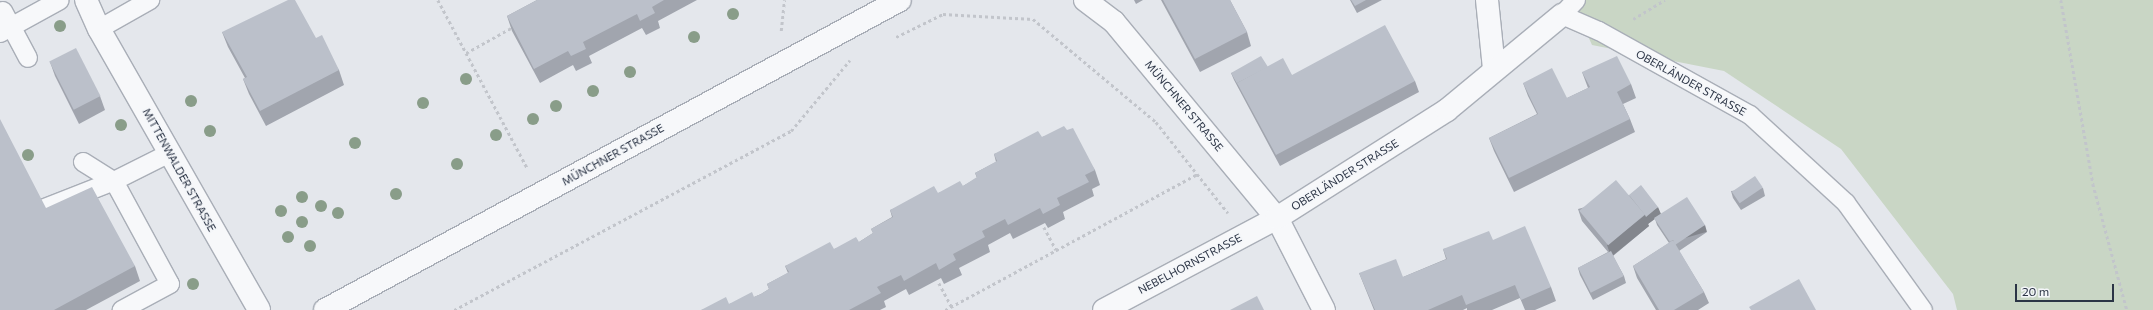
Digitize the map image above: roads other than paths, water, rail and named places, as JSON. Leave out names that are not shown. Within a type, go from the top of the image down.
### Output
[{"type":"street","name":"MITTENWALDER STRASSE","points":[[86,0],[99,29],[259,310]]},
{"type":"street","name":"MÜNCHNER STRASSE","points":[[325,310],[900,0]]},
{"type":"street","name":"MÜNCHNER STRASSE","points":[[1085,0],[1114,22],[1277,218]]},
{"type":"street","points":[[1487,0],[1494,69]]},
{"type":"street","name":"OBERLÄNDER STRASSE","points":[[1277,218],[1447,110],[1494,69],[1569,8]]},
{"type":"street","name":"NEBELHORNSTRASSE","points":[[1104,310],[1277,218]]},
{"type":"street","points":[[1277,218],[1324,310]]},
{"type":"lane","points":[[6,30],[60,0]]},
{"type":"lane","points":[[99,29],[150,0]]},
{"type":"lane","name":"OBERLÄNDER STRASSE","points":[[1569,8],[1599,31],[1750,115],[1846,203],[1923,310]]},
{"type":"lane","points":[[3,11],[6,30],[28,58]]},
{"type":"lane","points":[[45,208],[114,181],[170,153]]},
{"type":"lane","points":[[83,162],[114,181],[170,284],[122,310]]}]
